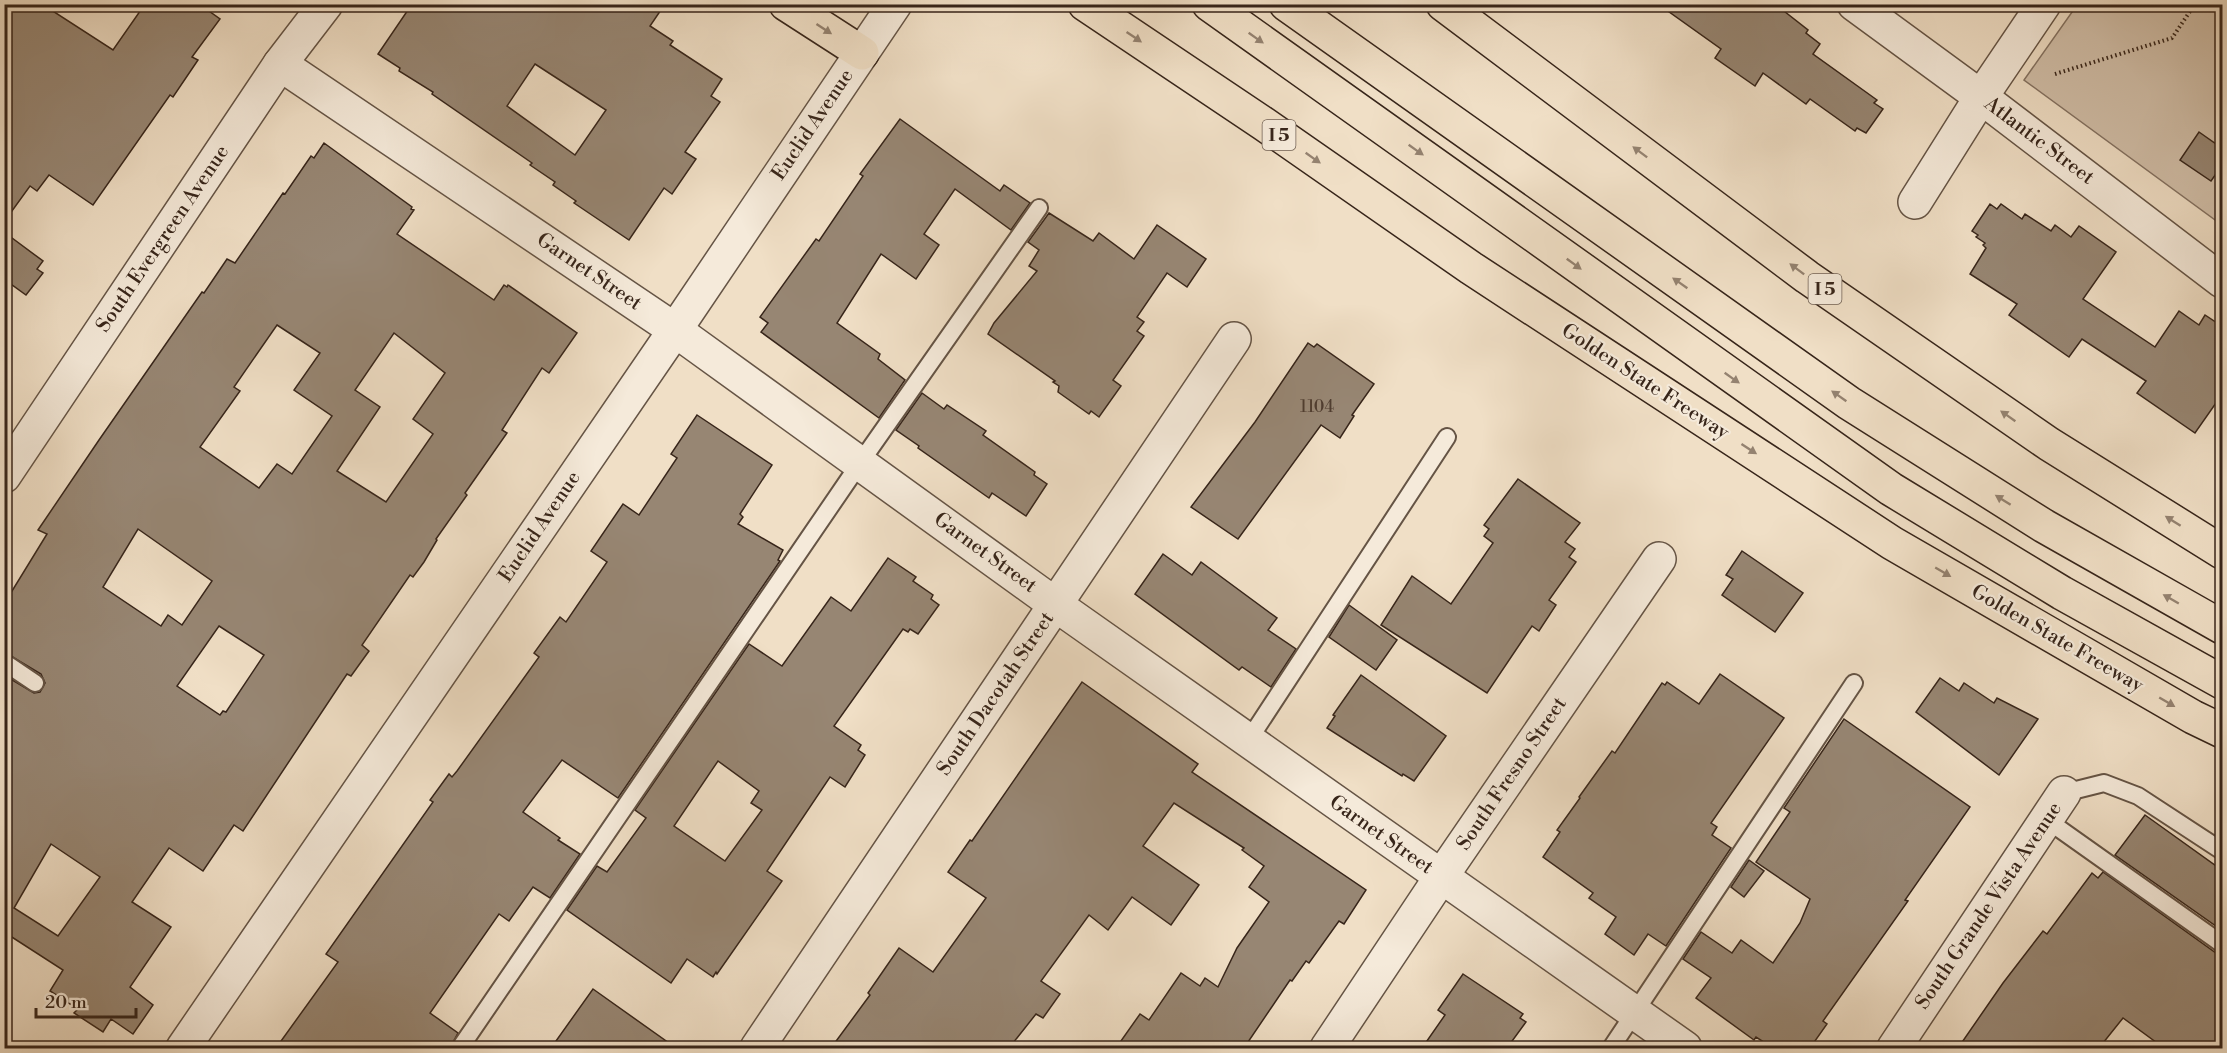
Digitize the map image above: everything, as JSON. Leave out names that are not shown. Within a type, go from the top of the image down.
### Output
[{"type":"highway","points":[[786,4],[862,53]]},
{"type":"highway","name":"Golden State Freeway","points":[[1085,4],[1274,131],[1471,268],[1892,543],[2193,717],[2223,731]]},
{"type":"highway","points":[[1209,4],[1891,489],[2062,593],[2223,682]]},
{"type":"highway","points":[[1286,4],[1849,403],[2044,526],[2223,627]]},
{"type":"highway","name":"I 5","points":[[1443,4],[1817,283],[2049,444],[2223,552]]},
{"type":"street","name":"South Evergreen Avenue","points":[[4,476],[280,64],[326,4]]},
{"type":"street","name":"Euclid Avenue","points":[[183,1048],[675,330],[895,4]]},
{"type":"street","name":"Atlantic Street","points":[[1854,4],[1981,97],[2223,281]]},
{"type":"street","points":[[1915,202],[1981,97],[2044,4]]},
{"type":"street","name":"Garnet Street","points":[[280,64],[675,330],[1056,605],[1685,1048]]},
{"type":"street","name":"South Dacotah Street","points":[[757,1048],[1234,339]]},
{"type":"street","name":"South Fresno Street","points":[[1327,1048],[1441,877],[1659,560]]},
{"type":"street","name":"South Grande Vista Avenue","points":[[1894,1048],[2064,793]]},
{"type":"lane","points":[[460,1048],[860,463],[1039,208]]},
{"type":"lane","points":[[1248,741],[1447,437]]},
{"type":"lane","points":[[4,662],[35,683]]},
{"type":"lane","points":[[1611,1048],[1854,683]]},
{"type":"lane","points":[[2064,793],[2104,783],[2138,796],[2223,852]]},
{"type":"lane","points":[[2047,820],[2223,944]]},
{"type":"path","points":[[2055,74],[2172,38],[2195,4]]},
{"type":"shaded area","points":[[2077,5],[2222,5],[2222,225],[2024,80]]},
{"type":"building","points":[[4,4],[42,4],[113,50],[145,4],[199,4],[220,19],[192,57],[198,60],[173,97],[170,95],[93,205],[49,175],[37,191],[30,186],[4,222]]},
{"type":"building","points":[[412,4],[665,4],[650,26],[673,41],[670,45],[722,79],[711,96],[720,102],[685,152],[696,159],[672,194],[664,188],[629,240],[574,203],[576,201],[553,185],[555,182],[530,165],[532,163],[378,54]],"holes":[[[535,64],[606,110],[575,155],[507,106]]]},
{"type":"building","points":[[1658,4],[1775,4],[1808,30],[1806,33],[1820,44],[1813,54],[1877,100],[1874,103],[1883,109],[1866,133],[1857,128],[1855,131],[1810,99],[1806,104],[1763,73],[1755,86],[1715,58],[1721,49]]},
{"type":"building","points":[[900,119],[1000,191],[1004,185],[1030,203],[1011,230],[955,189],[924,234],[939,245],[916,279],[881,254],[837,323],[880,354],[878,359],[905,380],[879,418],[761,332],[768,323],[760,317],[816,239],[819,241],[863,176],[860,174]]},
{"type":"building","points":[[2199,132],[2223,149],[2223,164],[2211,181],[2180,160]]},
{"type":"building","points":[[324,143],[412,207],[411,209],[414,210],[397,234],[494,300],[504,285],[507,287],[508,285],[577,333],[549,373],[542,368],[502,430],[507,433],[465,493],[467,495],[436,539],[424,562],[413,577],[410,575],[362,645],[369,651],[351,676],[347,674],[243,831],[234,825],[203,871],[169,848],[132,902],[171,927],[130,987],[153,1005],[133,1034],[111,1019],[103,1032],[74,1013],[78,1009],[50,991],[63,970],[4,932],[4,675],[34,693],[40,692],[45,683],[41,674],[4,652],[4,604],[47,534],[38,530],[99,440],[227,259],[235,263],[283,193],[285,194],[311,156],[314,158]],"holes":[[[277,325],[320,353],[294,390],[332,416],[292,474],[277,464],[259,488],[200,447],[240,391],[234,387]],[[394,333],[445,373],[413,419],[433,434],[386,502],[337,471],[380,407],[355,390]],[[138,529],[212,581],[182,625],[168,615],[161,626],[103,587]],[[219,626],[264,655],[226,712],[223,711],[220,715],[177,686]],[[51,844],[100,877],[58,936],[14,908]]]},
{"type":"building","points":[[1990,204],[1997,209],[2001,204],[2022,219],[2025,214],[2051,231],[2055,225],[2071,237],[2079,226],[2116,252],[2083,299],[2155,347],[2179,311],[2199,325],[2205,315],[2223,327],[2223,393],[2195,433],[2137,393],[2146,381],[2082,339],[2069,357],[2009,315],[2017,304],[1970,274],[1986,248],[1983,245],[1985,243],[1972,231]]},
{"type":"building","points":[[1049,213],[1093,241],[1099,233],[1134,259],[1157,225],[1206,259],[1187,287],[1167,273],[1137,317],[1144,322],[1137,331],[1144,336],[1113,380],[1121,386],[1099,417],[1091,411],[1089,414],[1058,392],[1059,386],[1053,382],[1055,381],[988,334],[994,323],[1037,271],[1029,266],[1039,250],[1028,242]]},
{"type":"building","points":[[4,232],[43,261],[37,269],[43,273],[26,295],[4,279]]},
{"type":"building","points":[[1308,343],[1314,347],[1317,344],[1374,384],[1352,415],[1354,416],[1340,438],[1321,425],[1238,539],[1191,507],[1255,422]]},
{"type":"building","points":[[922,393],[944,409],[947,405],[986,431],[983,435],[1035,472],[1034,475],[1047,484],[1026,516],[992,493],[989,498],[896,430]]},
{"type":"building","points":[[697,415],[772,465],[740,514],[743,517],[738,524],[783,550],[778,560],[780,561],[618,798],[562,760],[523,812],[580,854],[550,898],[533,887],[509,921],[499,914],[430,1013],[458,1033],[450,1048],[276,1048],[338,962],[326,954],[433,802],[430,800],[449,774],[452,777],[457,771],[539,657],[534,653],[560,617],[566,622],[607,562],[591,551],[623,504],[639,515],[677,458],[671,454]]},
{"type":"building","points":[[1518,479],[1580,523],[1565,542],[1575,549],[1569,557],[1576,562],[1549,600],[1556,605],[1539,631],[1532,626],[1487,693],[1381,625],[1412,576],[1451,604],[1493,543],[1484,536],[1489,529],[1484,525]]},
{"type":"building","points":[[1742,551],[1803,593],[1775,632],[1722,595],[1733,579],[1726,575]]},
{"type":"building","points":[[1163,554],[1192,575],[1201,562],[1277,618],[1268,630],[1296,649],[1271,687],[1242,667],[1239,670],[1135,594]]},
{"type":"building","points":[[888,558],[916,577],[913,581],[933,595],[931,599],[939,605],[918,634],[910,629],[908,632],[903,629],[834,726],[861,745],[858,750],[865,755],[845,787],[830,777],[767,871],[782,881],[717,974],[716,972],[713,977],[687,959],[671,983],[567,910],[597,866],[607,872],[646,818],[635,810],[749,644],[782,666],[831,597],[851,611]],"holes":[[[718,761],[759,791],[751,803],[762,810],[725,861],[674,826]]]},
{"type":"building","points":[[1349,605],[1397,640],[1376,670],[1329,637]]},
{"type":"building","points":[[1720,674],[1784,718],[1711,823],[1717,827],[1712,835],[1731,848],[1666,946],[1648,934],[1634,955],[1605,934],[1616,917],[1589,898],[1593,893],[1543,857],[1560,832],[1557,830],[1579,797],[1612,751],[1615,753],[1662,683],[1665,685],[1667,682],[1699,704]]},
{"type":"building","points":[[1361,675],[1446,736],[1414,781],[1403,774],[1402,776],[1327,728],[1335,716],[1333,715]]},
{"type":"building","points":[[1940,678],[1959,691],[1964,683],[1994,703],[1997,698],[2038,719],[1999,775],[1916,712]]},
{"type":"building","points":[[1082,682],[1198,764],[1192,772],[1366,890],[1344,924],[1339,921],[1309,963],[1306,961],[1292,981],[1290,980],[1244,1048],[1116,1048],[1140,1014],[1149,1020],[1181,973],[1200,986],[1205,978],[1218,987],[1237,948],[1269,902],[1249,887],[1264,866],[1242,850],[1244,848],[1174,803],[1143,846],[1199,885],[1171,925],[1132,897],[1108,930],[1089,915],[1041,981],[1060,994],[1043,1018],[1036,1014],[1009,1048],[831,1048],[870,995],[868,993],[899,948],[933,972],[986,898],[948,872]]},
{"type":"building","points":[[1844,719],[1970,807],[1905,900],[1908,901],[1823,1021],[1827,1024],[1810,1048],[1773,1048],[1756,1037],[1754,1040],[1696,998],[1711,978],[1683,959],[1701,932],[1732,953],[1741,940],[1773,963],[1800,923],[1810,899],[1756,862],[1790,812],[1784,808]]},
{"type":"building","points":[[2145,815],[2223,871],[2223,931],[2115,855]]},
{"type":"building","points":[[1749,860],[1764,871],[1744,897],[1731,887]]},
{"type":"building","points":[[2103,872],[2216,953],[2223,954],[2223,1048],[2164,1048],[2123,1018],[2099,1048],[1958,1048],[2043,931],[2047,934],[2092,873],[2098,878]]},
{"type":"building","points":[[1463,974],[1523,1014],[1520,1018],[1526,1022],[1507,1048],[1422,1048],[1445,1015],[1438,1010]]},
{"type":"building","points":[[593,989],[676,1048],[551,1048]]}]
